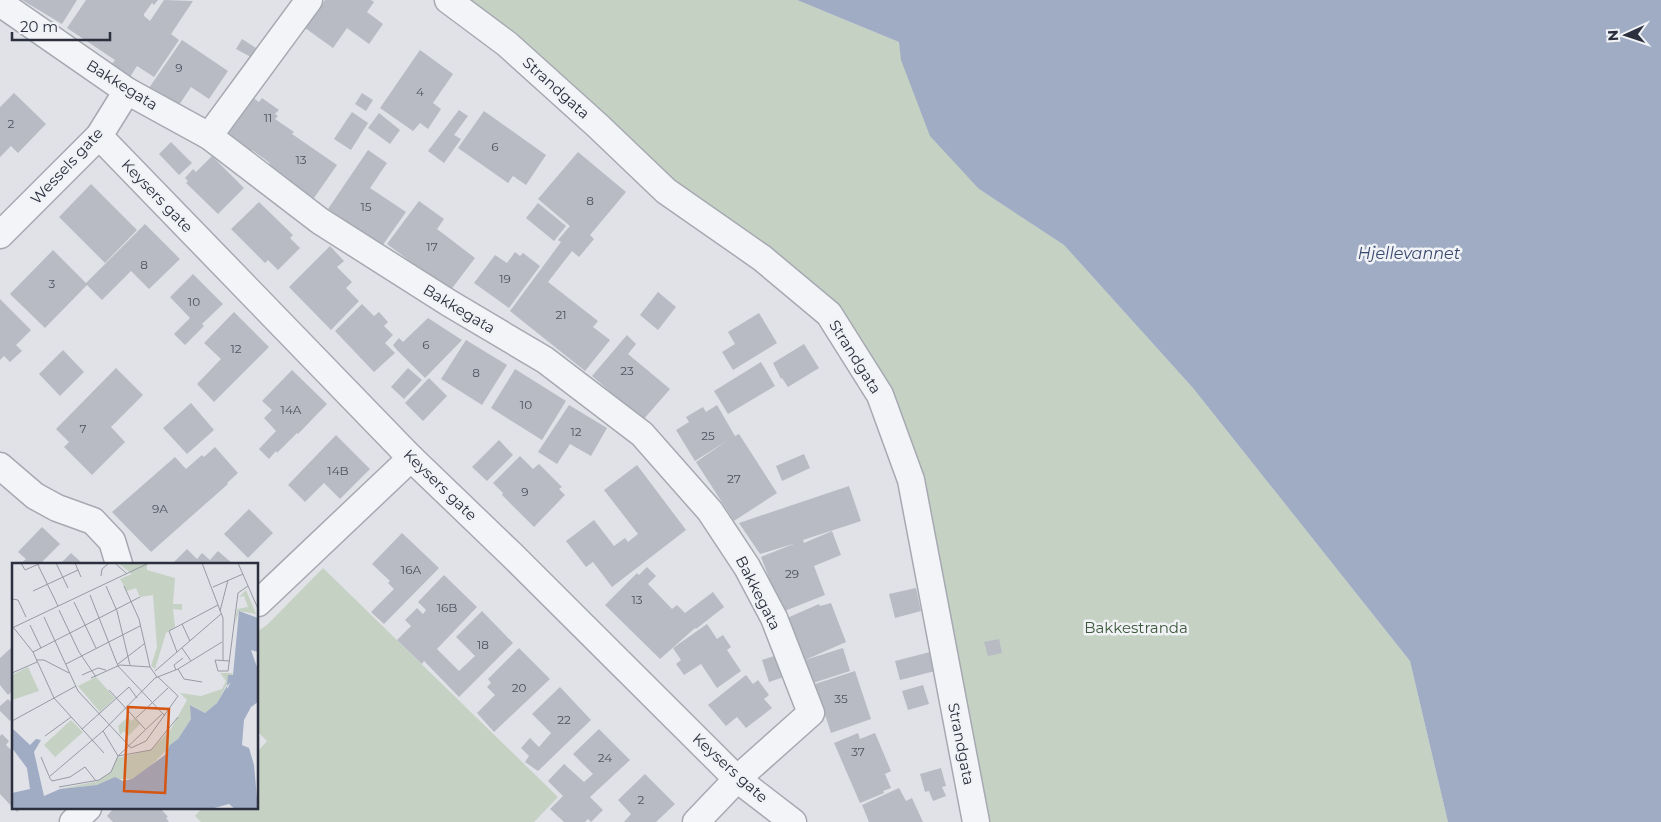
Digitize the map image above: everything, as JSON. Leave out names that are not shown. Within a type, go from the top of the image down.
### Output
[{"type":"street","points":[[209,136],[308,0]]},
{"type":"street","name":"Strandgata","points":[[448,0],[507,44],[666,190],[762,258],[829,314],[880,395],[911,480],[976,822]]},
{"type":"street","name":"Bakkegata","points":[[0,3],[127,91],[209,136],[320,221],[449,303],[545,360],[642,434],[710,511],[748,567],[774,618],[811,713],[737,779]]},
{"type":"street","name":"Wessels gate","points":[[0,235],[99,136],[127,91]]},
{"type":"street","name":"Keysers gate","points":[[99,136],[411,458],[737,779],[793,822]]},
{"type":"street","points":[[259,602],[411,458]]},
{"type":"street","points":[[0,466],[35,496],[57,508],[93,521],[112,541],[119,563]]},
{"type":"street","points":[[696,822],[737,779]]},
{"type":"street","points":[[73,822],[86,810]]},
{"type":"green space","name":"Bakkestranda","points":[[448,0],[797,0],[899,42],[902,60],[979,189],[1064,245],[1193,388],[1410,661],[1448,822],[976,822],[911,480],[829,314]]},
{"type":"green space","points":[[323,568],[558,797],[534,822],[201,822],[195,816],[200,810],[259,810],[259,750],[267,741],[259,733],[259,630],[267,625]]},
{"type":"water","name":"Hjellevannet","points":[[797,0],[1661,0],[1661,822],[1448,822],[1410,661],[1193,388],[1064,245],[979,189],[930,136],[901,60],[899,42]]},
{"type":"building","points":[[22,0],[77,0],[62,24]]},
{"type":"building","points":[[86,0],[158,0],[154,5],[152,3],[144,14],[150,21],[164,0],[193,1],[171,34],[179,40],[154,77],[137,66],[130,77],[111,65],[115,60],[67,28]]},
{"type":"building","points":[[325,0],[371,0],[374,2],[367,12],[383,24],[369,44],[347,28],[333,48],[305,28]]},
{"type":"building","points":[[242,39],[256,48],[251,57],[236,49]]},
{"type":"building","points":[[182,40],[228,71],[209,99],[191,87],[177,108],[149,88]]},
{"type":"building","points":[[420,50],[453,74],[433,103],[441,109],[428,129],[420,123],[413,131],[380,108]]},
{"type":"building","points":[[14,93],[46,124],[18,153],[11,146],[0,157],[0,107]]},
{"type":"building","points":[[362,93],[373,100],[366,111],[355,104]]},
{"type":"building","points":[[252,97],[259,102],[262,98],[279,110],[275,114],[278,116],[275,119],[294,132],[292,134],[337,165],[314,198],[267,167],[270,163],[252,150],[251,153],[225,134]]},
{"type":"building","points":[[459,110],[468,116],[454,135],[461,139],[444,163],[428,151]]},
{"type":"building","points":[[484,111],[546,155],[526,185],[513,176],[508,183],[458,148]]},
{"type":"building","points":[[352,112],[368,123],[351,150],[334,139]]},
{"type":"building","points":[[379,113],[400,130],[390,144],[368,128]]},
{"type":"building","points":[[171,142],[192,163],[179,175],[159,154]]},
{"type":"building","points":[[368,150],[387,163],[370,188],[406,212],[382,246],[328,209]]},
{"type":"building","points":[[578,152],[626,192],[590,235],[594,239],[579,257],[572,251],[548,282],[598,321],[593,327],[610,340],[585,371],[510,311],[561,242],[558,240],[570,226],[538,199]]},
{"type":"building","points":[[212,156],[244,188],[218,214],[186,183],[188,181],[185,178],[193,169],[196,172]]},
{"type":"building","points":[[91,184],[137,230],[105,263],[59,217]]},
{"type":"building","points":[[419,201],[444,219],[437,229],[475,258],[450,291],[387,244]]},
{"type":"building","points":[[259,202],[293,235],[290,238],[300,248],[278,270],[268,260],[265,263],[231,229]]},
{"type":"building","points":[[538,203],[566,226],[554,241],[526,218]]},
{"type":"building","points":[[145,224],[180,259],[149,289],[131,271],[102,300],[87,285],[45,328],[10,294],[53,250],[86,283]]},
{"type":"building","points":[[330,246],[344,261],[337,267],[352,282],[346,288],[359,301],[331,330],[289,287]]},
{"type":"building","points":[[515,252],[520,256],[523,253],[540,266],[509,308],[474,283],[495,255],[507,263]]},
{"type":"building","points":[[193,274],[223,304],[202,324],[204,326],[185,345],[174,334],[190,318],[170,297]]},
{"type":"building","points":[[658,292],[676,307],[658,330],[640,315]]},
{"type":"building","points":[[0,299],[31,330],[16,345],[22,351],[10,362],[4,356],[0,360]]},
{"type":"building","points":[[362,304],[374,316],[379,312],[388,322],[384,326],[393,335],[385,343],[395,353],[374,372],[335,331]]},
{"type":"building","points":[[234,312],[269,347],[214,402],[197,384],[221,359],[204,343]]},
{"type":"building","points":[[759,313],[777,343],[733,370],[722,352],[735,344],[728,332]]},
{"type":"building","points":[[428,318],[462,340],[425,378],[393,345],[399,338],[403,342]]},
{"type":"building","points":[[627,335],[636,344],[628,354],[670,389],[643,420],[592,376]]},
{"type":"building","points":[[466,340],[507,365],[482,405],[441,379]]},
{"type":"building","points":[[804,344],[819,368],[788,387],[781,379],[773,363]]},
{"type":"building","points":[[63,350],[84,372],[60,396],[39,374]]},
{"type":"building","points":[[761,362],[775,386],[728,414],[714,391]]},
{"type":"building","points":[[116,368],[143,395],[111,427],[125,442],[92,475],[64,447],[69,442],[56,429]]},
{"type":"building","points":[[408,368],[422,380],[404,399],[391,387]]},
{"type":"building","points":[[515,369],[566,401],[542,440],[491,408]]},
{"type":"building","points":[[292,370],[327,404],[298,434],[269,459],[259,449],[276,431],[264,418],[272,410],[262,401]]},
{"type":"building","points":[[429,378],[447,396],[423,421],[405,403]]},
{"type":"building","points":[[191,403],[214,430],[187,454],[163,428]]},
{"type":"building","points":[[569,405],[607,428],[591,456],[570,444],[557,464],[538,452]]},
{"type":"building","points":[[717,405],[735,436],[739,434],[777,493],[734,521],[696,462],[728,440],[695,461],[676,430],[689,422],[686,417],[703,407],[706,412]]},
{"type":"building","points":[[336,435],[370,469],[340,499],[324,483],[305,502],[288,485]]},
{"type":"building","points":[[499,440],[513,455],[487,481],[472,467]]},
{"type":"building","points":[[215,447],[238,473],[151,552],[112,512],[175,457],[186,469]]},
{"type":"building","points":[[804,454],[810,468],[782,481],[776,466]]},
{"type":"building","points":[[520,456],[533,469],[539,464],[562,487],[559,489],[565,495],[534,527],[502,495],[503,493],[493,483]]},
{"type":"building","points":[[637,465],[686,530],[612,587],[593,562],[586,567],[566,541],[594,520],[614,546],[625,538],[628,542],[638,534],[604,490]]},
{"type":"building","points":[[849,486],[861,521],[803,540],[804,543],[832,531],[841,555],[814,566],[825,595],[782,612],[761,557],[796,543],[760,554],[739,523]]},
{"type":"building","points":[[249,509],[273,533],[248,558],[224,534]]},
{"type":"building","points":[[42,527],[60,544],[41,563],[21,563],[26,559],[18,552]]},
{"type":"building","points":[[402,533],[439,568],[384,624],[371,612],[394,589],[388,583],[390,581],[372,564]]},
{"type":"building","points":[[187,549],[197,559],[202,553],[210,560],[218,551],[232,563],[173,563]]},
{"type":"building","points":[[71,553],[82,563],[61,563]]},
{"type":"building","points":[[647,567],[656,576],[648,584],[672,609],[677,605],[685,613],[713,592],[724,607],[695,628],[660,659],[605,605],[637,573],[639,575]]},
{"type":"building","points":[[444,575],[477,607],[437,649],[459,671],[475,656],[456,637],[482,611],[513,643],[459,697],[424,661],[422,664],[397,640],[411,626],[405,620],[417,608],[423,614],[426,610],[418,602]]},
{"type":"building","points":[[916,588],[921,611],[895,618],[889,594]]},
{"type":"building","points":[[831,603],[846,642],[805,660],[787,618],[819,604],[820,606]]},
{"type":"building","points":[[707,624],[717,639],[723,635],[731,647],[727,650],[741,671],[717,688],[701,664],[684,675],[676,664],[681,660],[673,648]]},
{"type":"building","points":[[999,639],[1002,653],[988,656],[984,642]]},
{"type":"building","points":[[519,648],[550,679],[494,732],[477,713],[495,695],[487,687],[491,683],[488,679]]},
{"type":"building","points":[[843,648],[850,671],[813,683],[805,660]]},
{"type":"building","points":[[12,649],[12,692],[8,695],[0,685],[0,658]]},
{"type":"building","points":[[930,652],[935,671],[900,680],[895,661]]},
{"type":"building","points":[[777,655],[784,677],[769,682],[762,660]]},
{"type":"building","points":[[855,671],[871,719],[831,733],[815,684]]},
{"type":"building","points":[[746,675],[753,684],[758,680],[769,695],[764,699],[772,708],[746,728],[737,717],[726,726],[708,705]]},
{"type":"building","points":[[923,685],[929,704],[908,710],[902,691]]},
{"type":"building","points":[[560,687],[591,720],[538,771],[525,762],[529,756],[521,748],[530,738],[539,747],[551,733],[532,714]]},
{"type":"building","points":[[8,699],[12,703],[12,719],[10,721],[0,711],[0,706]]},
{"type":"building","points":[[599,729],[630,760],[590,797],[603,810],[591,822],[588,819],[585,822],[564,822],[550,809],[563,796],[548,781],[564,764],[584,782],[593,774],[573,754]]},
{"type":"building","points":[[858,733],[860,739],[875,733],[891,771],[885,774],[891,788],[860,803],[834,743]]},
{"type":"building","points":[[2,734],[9,741],[6,745],[12,749],[12,807],[0,794],[0,736]]},
{"type":"building","points":[[941,768],[946,786],[942,787],[946,796],[933,801],[929,791],[925,792],[920,774]]},
{"type":"building","points":[[645,774],[675,804],[656,822],[624,822],[631,814],[618,800]]},
{"type":"building","points":[[899,788],[906,801],[912,798],[923,822],[869,822],[862,805]]},
{"type":"building","points":[[112,810],[162,810],[168,817],[166,818],[169,822],[113,822],[107,816]]}]
